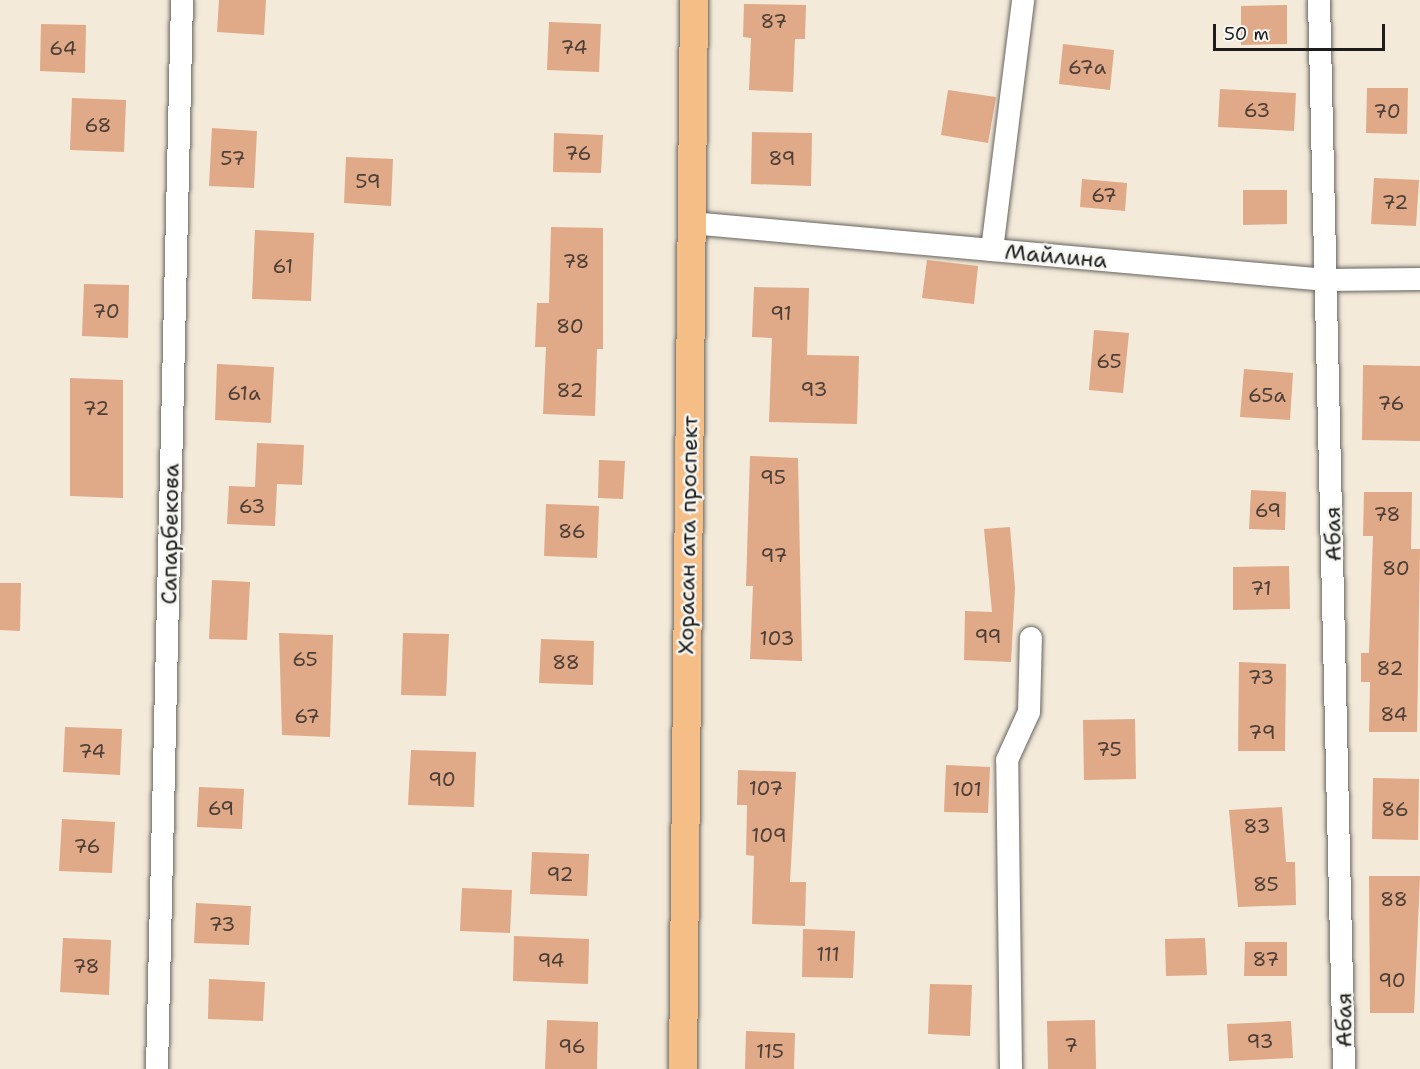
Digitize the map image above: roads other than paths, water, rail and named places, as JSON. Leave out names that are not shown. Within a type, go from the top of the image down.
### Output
[{"type":"main road","name":"Хорасан ата проспект","points":[[683,1069],[693,0]]},
{"type":"street","name":"Сапарбекова","points":[[157,1069],[182,0]]},
{"type":"street","points":[[992,250],[1023,0]]},
{"type":"street","name":"Абая","points":[[1319,0],[1344,1069]]},
{"type":"street","name":"Майлина","points":[[691,223],[1326,280],[1420,279]]},
{"type":"street","points":[[1011,1069],[1007,760],[1029,712],[1031,639]]}]
